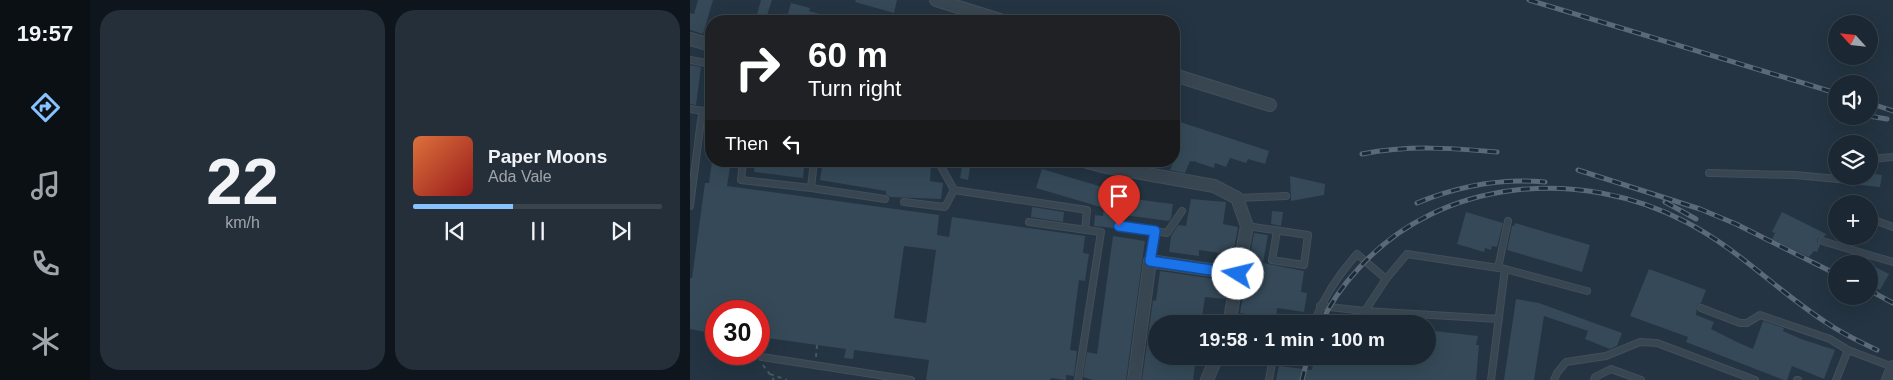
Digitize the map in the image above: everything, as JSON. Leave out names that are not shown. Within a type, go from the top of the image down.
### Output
[{"type":"street","points":[[936,0],[984,15]]},
{"type":"street","points":[[690,39],[705,44]]},
{"type":"street","points":[[1180,77],[1270,105]]},
{"type":"street","points":[[1121,167],[1214,186],[1237,198],[1247,226],[1231,315]]},
{"type":"street","points":[[1134,380],[1150,261],[1238,274]]},
{"type":"street","points":[[1207,380],[1213,365]]},
{"type":"lane","points":[[690,60],[705,63]]},
{"type":"lane","points":[[690,109],[703,111],[690,206]]},
{"type":"lane","points":[[1878,158],[1893,157]]},
{"type":"lane","points":[[742,167],[741,180],[885,199]]},
{"type":"lane","points":[[811,188],[813,167]]},
{"type":"lane","points":[[941,167],[954,190]]},
{"type":"lane","points":[[1709,173],[1795,175],[1828,178]]},
{"type":"lane","points":[[904,202],[945,207],[954,190]]},
{"type":"lane","points":[[954,190],[1087,210],[1085,230]]},
{"type":"lane","points":[[1237,198],[1286,196]]},
{"type":"lane","points":[[1119,226],[1168,233],[1182,211]]},
{"type":"lane","points":[[1878,221],[1893,227]]},
{"type":"lane","points":[[1029,222],[1101,232],[1078,380]]},
{"type":"lane","points":[[1498,268],[1508,222]]},
{"type":"lane","points":[[1247,226],[1277,230],[1308,235],[1304,265],[1272,260],[1277,230]]},
{"type":"lane","points":[[1150,261],[1155,231]]},
{"type":"lane","points":[[1822,241],[1893,262]]},
{"type":"lane","points":[[1316,315],[1332,286],[1357,254],[1386,279]]},
{"type":"lane","points":[[1366,311],[1386,279],[1407,254],[1506,269],[1587,291]]},
{"type":"lane","points":[[1490,380],[1506,269]]},
{"type":"lane","points":[[1320,306],[1366,311],[1499,319]]},
{"type":"lane","points":[[1701,308],[1740,323],[1747,323],[1760,315],[1830,339],[1892,372]]},
{"type":"lane","points":[[1554,380],[1566,362],[1606,356],[1640,342],[1657,344],[1755,380]]},
{"type":"lane","points":[[1836,380],[1848,350]]},
{"type":"lane","points":[[770,361],[814,365],[911,380]]},
{"type":"lane","points":[[1269,380],[1272,365]]},
{"type":"lane","points":[[1594,380],[1611,369],[1641,380]]},
{"type":"path","points":[[814,365],[818,345]]},
{"type":"path","points":[[764,365],[774,380]]},
{"type":"path","points":[[770,374],[787,380]]},
{"type":"building","points":[[698,0],[713,0],[709,15],[705,15],[703,34],[690,30],[690,13],[694,14]]},
{"type":"building","points":[[761,0],[772,0],[767,15],[757,15]]},
{"type":"building","points":[[856,0],[897,0],[894,13],[855,2]]},
{"type":"building","points":[[791,3],[810,8],[809,11],[822,15],[788,15]]},
{"type":"building","points":[[690,65],[701,67],[696,105],[690,104]]},
{"type":"building","points":[[1180,122],[1269,151],[1265,164],[1248,159],[1246,163],[1230,158],[1226,167],[1215,163],[1214,168],[1190,161],[1185,173],[1170,170],[1171,167],[1180,167]]},
{"type":"building","points":[[711,167],[730,167],[727,186],[939,215],[937,235],[949,237],[952,217],[1085,236],[1083,253],[1089,254],[1085,281],[1079,280],[1070,350],[1077,351],[1074,376],[1066,375],[1066,380],[1051,378],[1050,380],[926,380],[929,360],[854,350],[853,359],[844,358],[846,349],[770,338],[770,300],[705,300],[705,332],[690,329],[690,278],[692,278],[705,183],[709,183]],"holes":[[[904,246],[936,250],[926,323],[894,318]]]},
{"type":"building","points":[[754,167],[804,168],[803,178],[754,172]]},
{"type":"building","points":[[822,167],[931,167],[930,181],[943,183],[941,199],[890,197],[886,194],[886,191],[820,180]]},
{"type":"building","points":[[962,167],[970,167],[968,180],[960,178]]},
{"type":"building","points":[[1042,169],[1119,192],[1118,197],[1173,204],[1171,218],[1169,221],[1116,214],[1114,228],[1094,226],[1095,215],[1103,216],[1104,208],[1036,188]]},
{"type":"building","points":[[1878,174],[1882,175],[1880,187],[1860,185],[1878,185]]},
{"type":"building","points":[[1290,176],[1325,184],[1324,195],[1291,201]]},
{"type":"building","points":[[1191,199],[1226,202],[1223,224],[1238,227],[1233,255],[1199,250],[1199,256],[1169,252],[1171,236],[1178,225],[1186,226]]},
{"type":"building","points":[[1032,207],[1064,212],[1063,222],[1031,217]]},
{"type":"building","points":[[1272,211],[1283,212],[1281,226],[1271,224]]},
{"type":"building","points":[[1466,212],[1503,223],[1497,247],[1492,246],[1491,250],[1485,248],[1484,252],[1457,244]]},
{"type":"building","points":[[1782,212],[1826,234],[1824,237],[1818,238],[1817,242],[1820,245],[1817,252],[1814,251],[1809,257],[1772,239],[1775,233],[1772,232]]},
{"type":"building","points":[[1515,223],[1590,245],[1582,272],[1507,250],[1512,226]]},
{"type":"building","points":[[1254,233],[1268,235],[1263,263],[1304,271],[1301,292],[1307,293],[1304,312],[1277,308],[1276,315],[1240,313]]},
{"type":"building","points":[[1113,236],[1145,241],[1126,380],[1093,380],[1083,377],[1087,352],[1097,354]]},
{"type":"building","points":[[1878,268],[1889,274],[1880,290],[1878,289]]},
{"type":"building","points":[[1649,269],[1706,290],[1701,303],[1697,306],[1696,315],[1714,322],[1711,329],[1753,349],[1763,321],[1784,328],[1783,331],[1801,339],[1835,350],[1824,379],[1792,366],[1787,380],[1784,380],[1686,342],[1688,337],[1630,316]]},
{"type":"building","points":[[1160,271],[1229,281],[1225,299],[1205,297],[1202,315],[1151,315],[1153,300],[1156,301]]},
{"type":"building","points":[[1516,299],[1539,303],[1622,333],[1617,346],[1610,349],[1585,339],[1588,331],[1544,316],[1534,380],[1504,380]]},
{"type":"building","points":[[1436,331],[1478,336],[1476,345],[1479,345],[1476,380],[1276,380],[1279,366],[1312,370],[1313,365],[1436,365]]},
{"type":"building","points":[[1148,336],[1148,365],[1195,365],[1193,380],[1142,380]]},
{"type":"railway","points":[[1529,0],[1828,91]]},
{"type":"railway","points":[[1878,106],[1893,111]]},
{"type":"railway","points":[[1878,118],[1887,119]]},
{"type":"railway","points":[[1362,154],[1413,148],[1497,152]]},
{"type":"railway","points":[[1578,170],[1700,209],[1736,224],[1828,270]]},
{"type":"railway","points":[[1417,203],[1448,192],[1496,182],[1545,182]]},
{"type":"railway","points":[[1326,315],[1338,294],[1359,268],[1392,238],[1430,215],[1471,199],[1514,190],[1558,188],[1602,193],[1645,204],[1686,222],[1724,245],[1809,311],[1845,334],[1877,350]]},
{"type":"railway","points":[[1665,202],[1696,219]]},
{"type":"railway","points":[[1878,295],[1893,303]]},
{"type":"railway","points":[[1302,380],[1306,365]]},
{"type":"route","points":[[1119,226],[1155,231],[1150,261],[1238,274]]}]
